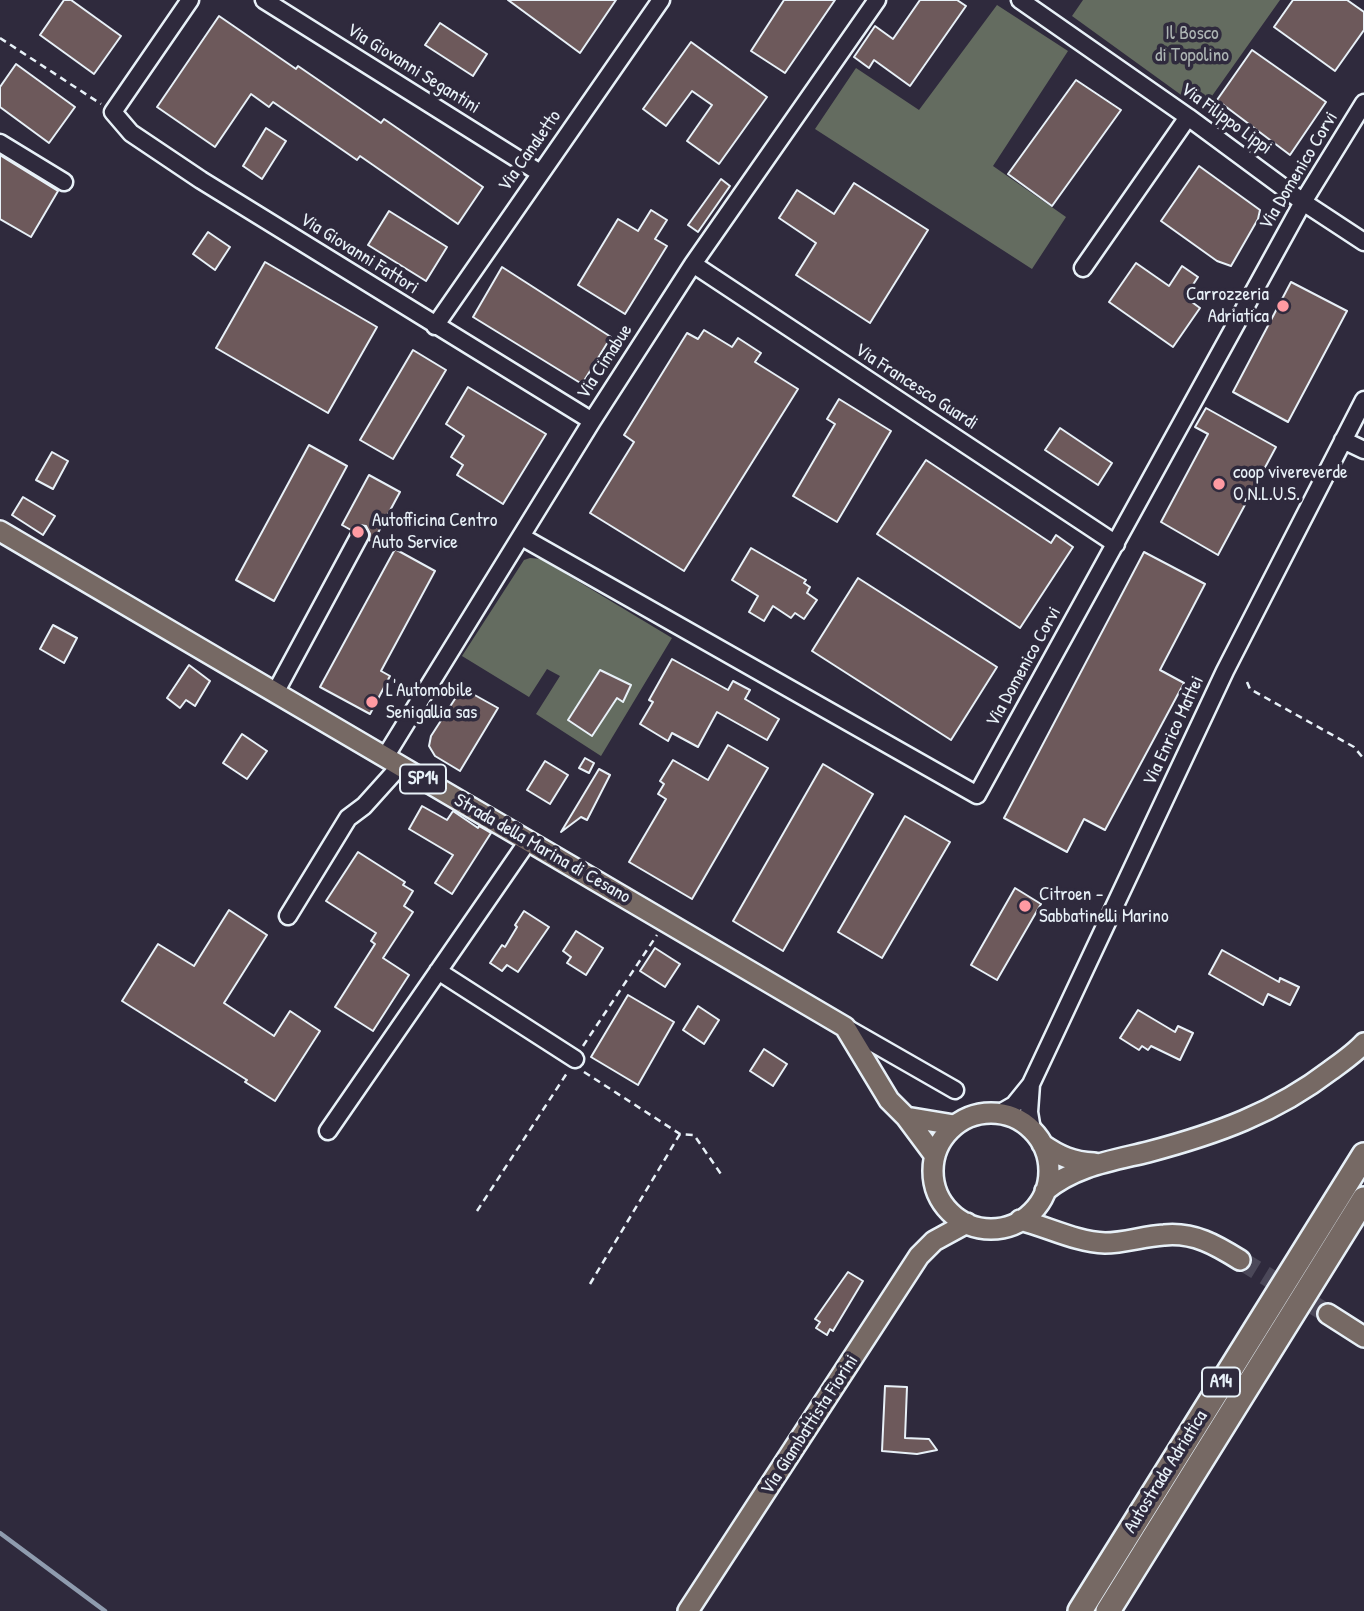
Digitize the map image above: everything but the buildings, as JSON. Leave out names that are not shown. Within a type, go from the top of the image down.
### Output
[{"type":"highway","name":"Autostrada Adriatica","points":[[1080,1611],[1364,1155]]},
{"type":"highway","name":"Autostrada Adriatica","points":[[1108,1611],[1364,1199]]},
{"type":"main road","name":"Strada della Marina di Cesano","points":[[0,531],[845,1027],[889,1100],[906,1117],[934,1156]]},
{"type":"main road","points":[[1099,1163],[1059,1156],[1022,1122],[1000,1113],[984,1113],[968,1117],[954,1125],[942,1139],[934,1156],[933,1173],[936,1189],[954,1216],[967,1223],[994,1228],[1020,1220],[1069,1174],[1099,1163],[1193,1139],[1255,1118],[1307,1088],[1364,1043]]},
{"type":"main road","points":[[906,1117],[954,1125]]},
{"type":"main road","points":[[1037,1137],[1047,1160],[1048,1175],[1042,1197],[1067,1234]]},
{"type":"main road","name":"Via Giambattista Fiorini","points":[[934,1241],[941,1228],[944,1204]]},
{"type":"main road","points":[[1020,1220],[1085,1241],[1104,1243],[1164,1234],[1188,1235],[1209,1241],[1240,1260]]},
{"type":"main road","name":"Via Giambattista Fiorini","points":[[688,1611],[919,1256],[934,1241],[967,1223]]},
{"type":"main road","points":[[1328,1314],[1364,1338]]},
{"type":"street","points":[[113,112],[190,0]]},
{"type":"street","name":"Via Giovanni Segantini","points":[[264,0],[540,173]]},
{"type":"street","name":"Via Canaletto","points":[[435,326],[661,0]]},
{"type":"street","name":"Via Cimabue","points":[[288,916],[348,818],[369,801],[592,421],[693,264],[877,0]]},
{"type":"street","name":"Via Filippo Lippi","points":[[1020,0],[1188,117],[1303,202],[1364,242]]},
{"type":"street","name":"Via Domenico Corvi","points":[[522,537],[977,795],[1303,202],[1364,103]]},
{"type":"street","name":"Via Giovanni Fattori","points":[[113,112],[131,133],[201,180],[592,421]]},
{"type":"street","points":[[1083,268],[1188,117]]},
{"type":"street","points":[[0,143],[64,182]]},
{"type":"street","name":"Via Francesco Guardi","points":[[693,264],[1116,544]]},
{"type":"street","name":"Via Enrico Mattei","points":[[1000,1113],[1014,1105],[1031,1084],[1225,671],[1364,400]]},
{"type":"street","points":[[1343,440],[1364,450]]},
{"type":"street","points":[[275,693],[360,535]]},
{"type":"street","points":[[328,1131],[528,841]]},
{"type":"street","points":[[438,971],[579,1065]]},
{"type":"street","points":[[845,1027],[955,1090]]},
{"type":"street","name":"Via Enrico Mattei","points":[[1031,1084],[1029,1112],[1037,1137]]},
{"type":"path","points":[[0,38],[113,112]]},
{"type":"path","points":[[1247,682],[1250,689],[1354,747],[1364,759]]},
{"type":"path","points":[[579,1065],[680,1134],[694,1135],[723,1177]]},
{"type":"path","points":[[590,1284],[680,1134]]},
{"type":"green space","name":"Il Bosco di Topolino","points":[[1083,0],[1280,0],[1202,110],[1072,16]]},
{"type":"green space","points":[[997,5],[1068,51],[993,166],[1066,217],[1032,269],[815,129],[856,68],[919,110]]},
{"type":"green space","points":[[541,559],[672,638],[601,756],[536,714],[560,676],[547,669],[529,697],[462,656],[524,560]]},
{"type":"waterway","points":[[0,1533],[105,1611]]},
{"type":"tunnel","points":[[1240,1260],[1328,1314]]},
{"type":"place","name":"Carrozzeria Adriatica","points":[[1283,306]]},
{"type":"place","name":"coop vivereverde O,N.L.U.S.","points":[[1219,484]]},
{"type":"place","name":"Autofficina Centro Auto Service","points":[[358,532]]},
{"type":"place","name":"L'Automobile Senigallia sas","points":[[372,702]]},
{"type":"place","name":"Citroen - Sabbatinelli Marino","points":[[1025,906]]}]
